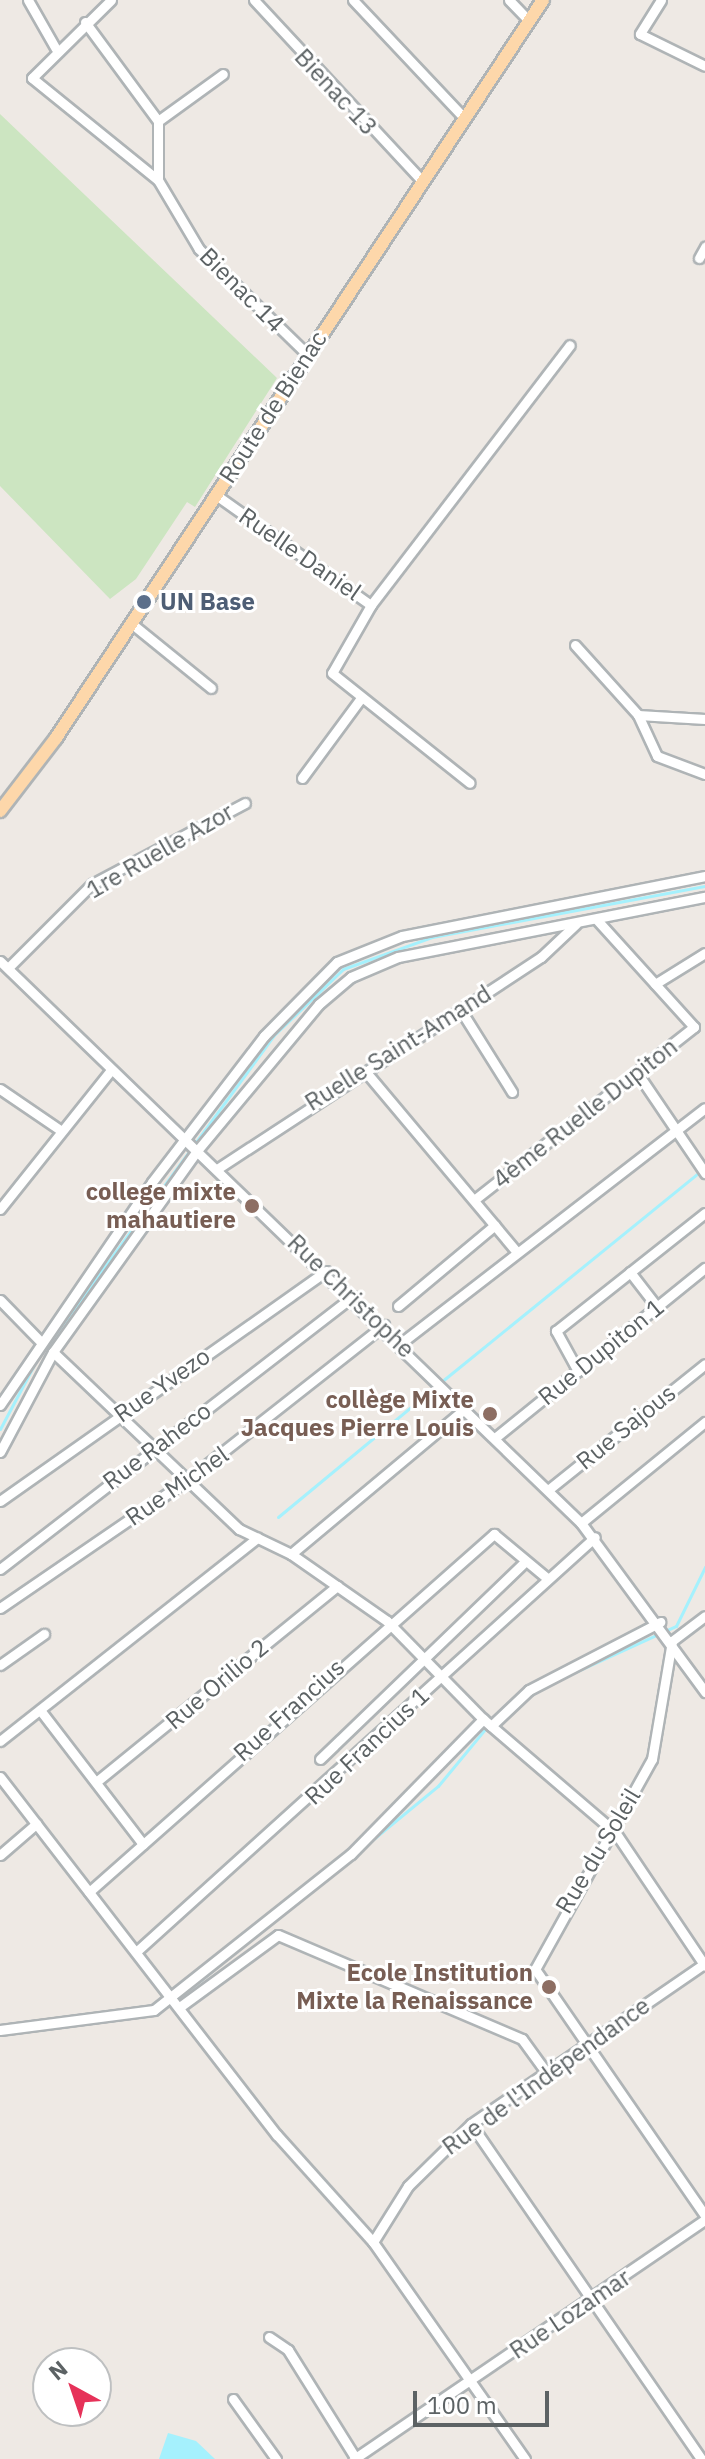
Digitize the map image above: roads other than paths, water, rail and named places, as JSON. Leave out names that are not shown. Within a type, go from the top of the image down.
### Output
[{"type":"main road","name":"Route de Bienac","points":[[0,811],[131,623],[543,0]]},
{"type":"street","points":[[28,0],[56,49],[111,0]]},
{"type":"street","name":"Bienac 13","points":[[254,0],[422,181]]},
{"type":"street","points":[[353,0],[465,119]]},
{"type":"street","points":[[509,0],[529,21]]},
{"type":"street","points":[[661,0],[640,34],[705,66]]},
{"type":"street","points":[[85,22],[158,121],[158,180]]},
{"type":"street","name":"Bienac 14","points":[[56,49],[32,78],[158,180],[199,249],[307,354]]},
{"type":"street","points":[[158,121],[223,74]]},
{"type":"street","points":[[699,258],[705,247]]},
{"type":"street","points":[[371,605],[570,345]]},
{"type":"street","name":"Ruelle Daniel","points":[[216,495],[371,605],[331,666],[361,698],[470,783]]},
{"type":"street","points":[[131,623],[211,688]]},
{"type":"street","points":[[575,645],[638,715],[657,756],[705,774]]},
{"type":"street","points":[[302,778],[361,698]]},
{"type":"street","points":[[638,715],[705,719]]},
{"type":"street","name":"1re Ruelle Azor","points":[[4,964],[92,884],[245,803]]},
{"type":"street","points":[[0,1405],[39,1340],[184,1141],[297,999],[337,962],[368,946],[705,876]]},
{"type":"street","points":[[0,1452],[53,1352],[196,1152],[319,1004],[351,977],[398,957],[705,897]]},
{"type":"street","name":"4ème Ruelle Dupiton","points":[[474,1200],[694,1027],[597,920]]},
{"type":"street","name":"Ruelle Saint-Amand","points":[[217,1169],[541,957],[577,923]]},
{"type":"street","points":[[655,984],[705,953]]},
{"type":"street","name":"Rue Christophe","points":[[4,964],[110,1071],[384,1325],[595,1537],[660,1622],[705,1692]]},
{"type":"street","points":[[460,1009],[512,1092]]},
{"type":"street","points":[[0,1209],[110,1071]]},
{"type":"street","points":[[365,1071],[517,1252]]},
{"type":"street","points":[[638,1074],[705,1173]]},
{"type":"street","points":[[0,1089],[60,1130]]},
{"type":"street","points":[[401,1343],[705,1108]]},
{"type":"street","points":[[578,1371],[556,1331],[705,1213]]},
{"type":"street","points":[[398,1306],[495,1225]]},
{"type":"street","name":"Rue Dupiton 1","points":[[496,1437],[705,1268]]},
{"type":"street","name":"Rue Yvezo","points":[[0,1501],[119,1414],[326,1271]]},
{"type":"street","points":[[630,1272],[657,1307]]},
{"type":"street","name":"Rue Raheco","points":[[0,1569],[353,1296]]},
{"type":"street","points":[[0,1300],[39,1340]]},
{"type":"street","name":"Rue Michel","points":[[0,1608],[187,1480],[384,1325]]},
{"type":"street","points":[[53,1352],[187,1480],[257,1538],[291,1554],[387,1621],[487,1722],[615,1832],[705,1965]]},
{"type":"street","name":"Rue Sajous","points":[[548,1490],[705,1364]]},
{"type":"street","points":[[291,1554],[467,1407]]},
{"type":"street","points":[[581,1523],[705,1422]]},
{"type":"street","name":"Rue Francius","points":[[89,1892],[387,1621],[494,1534],[525,1562]]},
{"type":"street","name":"Rue Francius 1","points":[[137,1951],[595,1537]]},
{"type":"street","points":[[0,1741],[257,1538]]},
{"type":"street","points":[[320,1759],[423,1656],[525,1562],[548,1579]]},
{"type":"street","name":"Rue Orilio 2","points":[[96,1782],[337,1586]]},
{"type":"street","points":[[672,1641],[705,1616]]},
{"type":"street","points":[[0,2030],[154,2010],[351,1854],[487,1722],[529,1690],[660,1622]]},
{"type":"street","points":[[0,1665],[44,1634]]},
{"type":"street","name":"Rue du Soleil","points":[[587,2045],[535,1969],[556,1921],[615,1832],[652,1759],[672,1641]]},
{"type":"street","points":[[40,1710],[143,1844]]},
{"type":"street","points":[[0,1777],[181,2006],[277,2135],[373,2242],[525,2459]]},
{"type":"street","points":[[0,1855],[36,1824]]},
{"type":"street","points":[[181,2006],[278,1935],[522,2039],[545,2071]]},
{"type":"street","name":"Rue de l'Indépendance","points":[[373,2242],[408,2186],[471,2124],[705,1965]]},
{"type":"street","points":[[587,2045],[705,2218]]},
{"type":"street","points":[[471,2124],[701,2459]]},
{"type":"street","name":"Rue Lozamar","points":[[355,2459],[469,2380],[594,2301],[705,2218]]},
{"type":"street","points":[[269,2337],[288,2350],[355,2459]]},
{"type":"street","points":[[233,2399],[276,2459]]},
{"type":"water","points":[[168,2433],[196,2441],[215,2459],[159,2459]]},
{"type":"waterway","points":[[0,1429],[37,1359],[273,1036],[343,969],[432,937],[705,886]]},
{"type":"waterway","points":[[441,1382],[702,1170]]},
{"type":"waterway","points":[[278,1517],[435,1387]]},
{"type":"waterway","points":[[547,1685],[676,1626],[705,1567]]},
{"type":"waterway","points":[[360,1850],[438,1786],[496,1716]]},
{"type":"waterway","points":[[177,1999],[311,1891]]},
{"type":"waterway","points":[[154,2014],[171,2004]]},
{"type":"place","name":"UN Base","points":[[144,602]]},
{"type":"place","name":"college mixte mahautiere","points":[[252,1206]]},
{"type":"place","name":"collège Mixte Jacques Pierre Louis","points":[[490,1414]]},
{"type":"place","name":"Ecole Institution Mixte la Renaissance","points":[[549,1987]]}]
